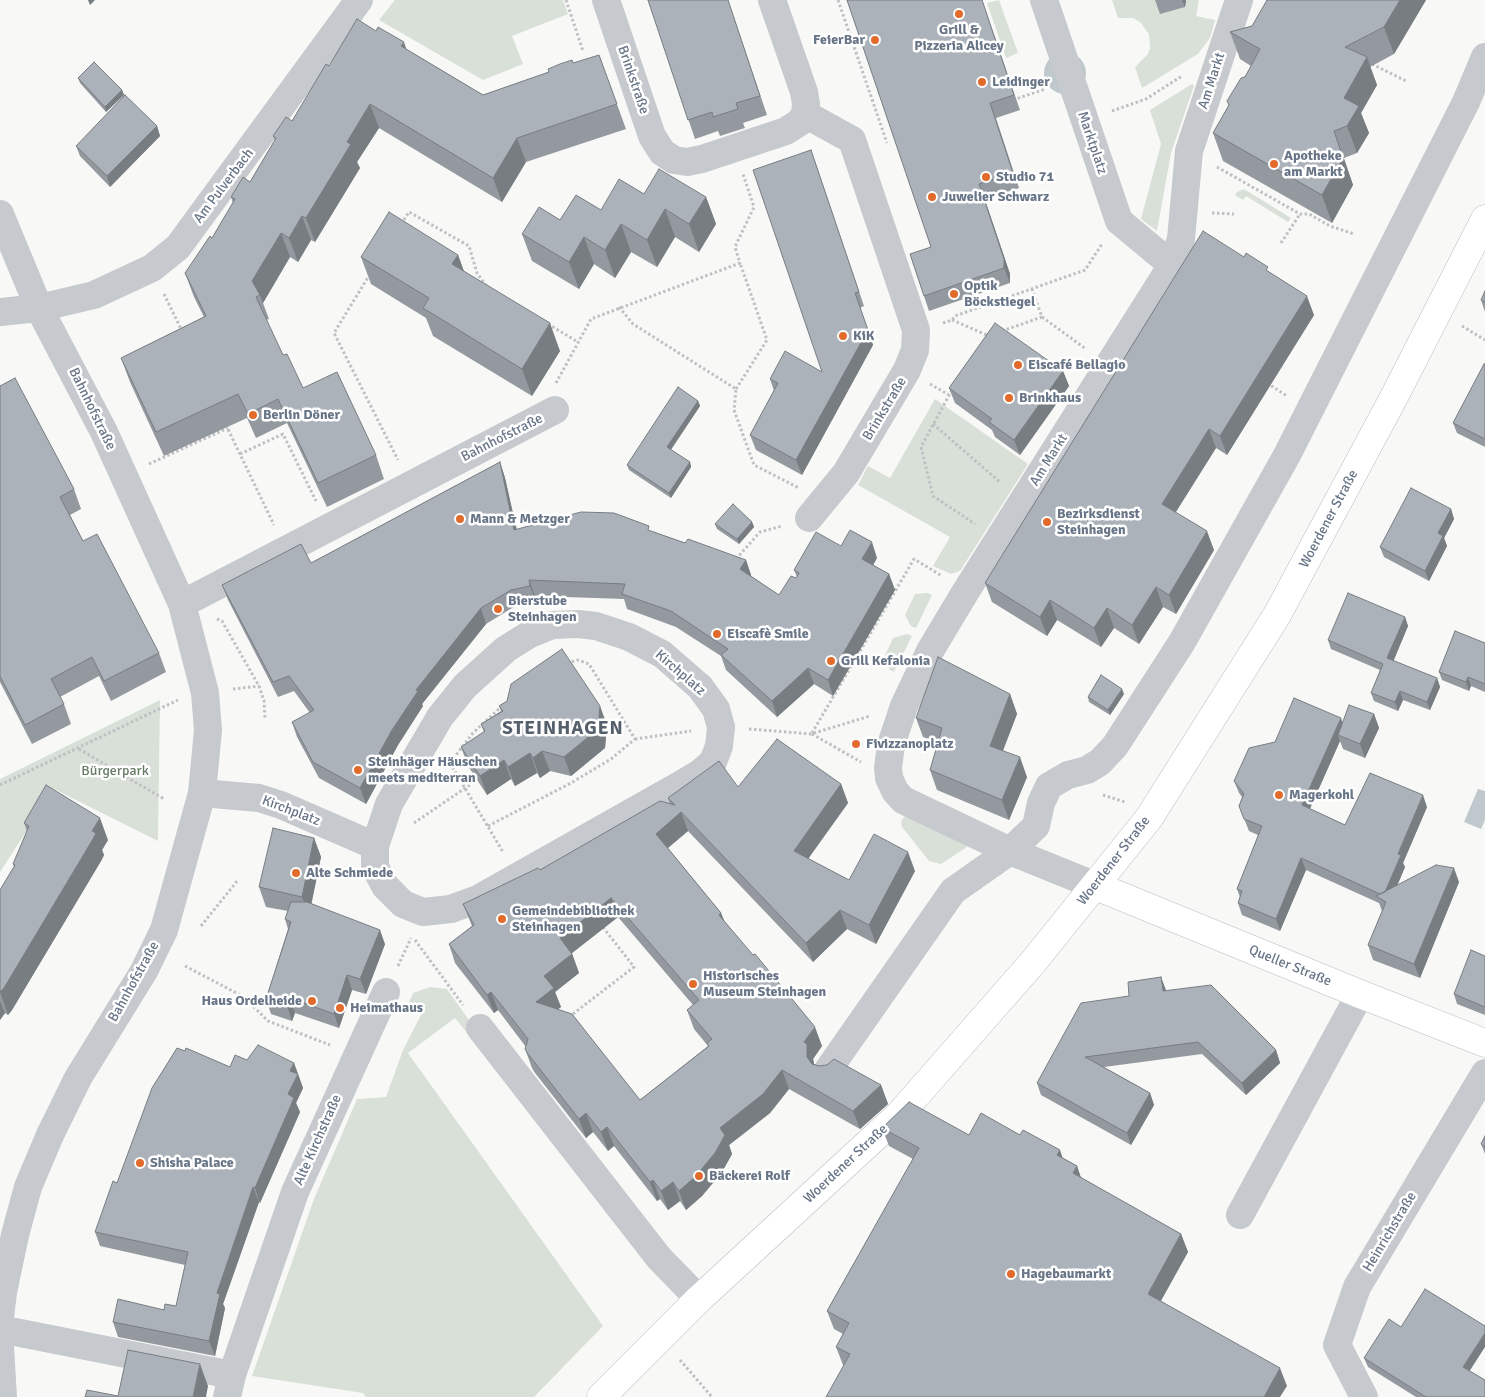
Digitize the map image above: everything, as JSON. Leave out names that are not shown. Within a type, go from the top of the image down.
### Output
[{"type":"main road","name":"Woerdener Straße","points":[[601,1397],[699,1299],[899,1115],[1021,976],[1096,886],[1148,818],[1277,615],[1393,398],[1485,219]]},
{"type":"main road","name":"Queller Straße","points":[[1096,886],[1485,1043]]},
{"type":"street","name":"Am Pulverbach","points":[[0,312],[40,308],[94,295],[152,268],[178,247],[359,0]]},
{"type":"street","name":"Brinkstraße","points":[[606,0],[652,136],[662,152],[674,160],[687,162],[702,159],[786,131],[800,122],[805,114],[852,140],[916,330],[916,350],[908,370],[846,473],[816,509]]},
{"type":"street","points":[[772,0],[804,92],[805,114]]},
{"type":"street","name":"Marktplatz","points":[[1044,0],[1118,221]]},
{"type":"street","name":"Am Markt","points":[[889,778],[888,768],[891,745],[904,706],[930,651],[1110,366],[1172,264],[1181,239],[1189,151],[1239,0]]},
{"type":"street","points":[[828,1070],[953,890],[1010,851],[1036,826],[1041,803],[1049,786],[1068,775],[1087,770],[1100,762],[1116,746],[1182,642],[1310,410],[1462,110],[1485,57]]},
{"type":"street","name":"Bahnhofstraße","points":[[0,214],[40,308],[80,382],[182,604],[190,629],[204,693],[208,730],[202,793],[164,930],[144,970],[78,1078],[50,1135],[28,1187],[15,1235],[0,1317]]},
{"type":"street","points":[[1118,221],[1172,264]]},
{"type":"street","name":"Bahnhofstraße","points":[[182,604],[555,410]]},
{"type":"street","name":"Kirchplatz","points":[[578,624],[596,626],[629,637],[662,654],[700,687],[716,709],[721,727],[719,746],[713,762],[700,773],[478,899],[452,909],[423,912],[403,904],[385,886],[375,867],[375,846],[389,804],[445,711],[465,686],[495,656],[530,634],[552,625],[578,624]]},
{"type":"street","points":[[889,778],[903,800],[1010,851],[1096,886]]},
{"type":"street","name":"Kirchplatz","points":[[202,793],[259,798],[282,805],[375,846]]},
{"type":"street","name":"Alte Kirchstraße","points":[[0,1329],[230,1386],[295,1192],[386,992]]},
{"type":"street","points":[[1240,1215],[1360,994]]},
{"type":"street","points":[[480,1028],[659,1258],[699,1299]]},
{"type":"street","name":"Heinrichstraße","points":[[1364,1397],[1337,1346],[1357,1286],[1485,1073]]},
{"type":"street","points":[[0,1347],[3,1397]]},
{"type":"path","points":[[566,0],[583,51]]},
{"type":"path","points":[[838,0],[887,143]]},
{"type":"path","points":[[1371,63],[1406,81]]},
{"type":"path","points":[[1085,121],[1146,99],[1186,74],[1201,72],[1214,77]]},
{"type":"path","points":[[1007,102],[1071,80]]},
{"type":"path","points":[[857,153],[895,140]]},
{"type":"path","points":[[735,148],[754,207],[735,247],[767,340],[736,389],[734,410],[754,465],[816,509]]},
{"type":"path","points":[[1189,151],[1300,214],[1309,214],[1330,226],[1354,234]]},
{"type":"path","points":[[399,228],[409,212],[469,246],[478,273],[490,292]]},
{"type":"path","points":[[1282,243],[1300,214]]},
{"type":"path","points":[[916,330],[952,320],[955,316],[1085,270],[1118,221]]},
{"type":"path","points":[[555,410],[552,391],[591,319],[740,263]]},
{"type":"path","points":[[152,268],[186,339]]},
{"type":"path","points":[[374,268],[334,333],[411,485]]},
{"type":"path","points":[[1032,289],[1042,317],[1110,366]]},
{"type":"path","points":[[620,307],[633,324],[736,389]]},
{"type":"path","points":[[984,343],[990,336],[1042,317]]},
{"type":"path","points":[[952,320],[990,336]]},
{"type":"path","points":[[546,323],[578,342]]},
{"type":"path","points":[[1261,379],[1310,410]]},
{"type":"path","points":[[954,388],[921,448],[933,496],[999,540]]},
{"type":"path","points":[[224,419],[286,550]]},
{"type":"path","points":[[933,424],[1023,502]]},
{"type":"path","points":[[124,476],[228,428]]},
{"type":"path","points":[[240,454],[283,434],[329,528]]},
{"type":"path","points":[[731,565],[760,532],[816,509]]},
{"type":"path","points":[[811,734],[914,559]]},
{"type":"path","points":[[182,604],[222,622],[259,686],[264,700],[265,718]]},
{"type":"path","points":[[565,663],[578,660],[589,664],[635,739]]},
{"type":"path","points":[[0,785],[166,705],[182,698],[204,693]]},
{"type":"path","points":[[473,732],[506,702]]},
{"type":"path","points":[[488,826],[571,783],[610,759],[635,739],[721,727],[811,734],[904,706]]},
{"type":"path","points":[[811,734],[889,778]]},
{"type":"path","points":[[78,749],[164,799]]},
{"type":"path","points":[[450,763],[505,855]]},
{"type":"path","points":[[412,825],[477,780]]},
{"type":"path","points":[[1097,795],[1106,794],[1122,800],[1148,818]]},
{"type":"path","points":[[416,822],[420,828]]},
{"type":"path","points":[[201,926],[238,880]]},
{"type":"path","points":[[565,1020],[634,967],[600,923]]},
{"type":"path","points":[[386,992],[412,936],[480,1028]]},
{"type":"path","points":[[185,966],[244,998],[268,1021],[356,1055]]},
{"type":"path","points":[[660,1337],[712,1397]]},
{"type":"green space","points":[[395,0],[563,0],[568,14],[512,36],[523,64],[483,80],[379,20]]},
{"type":"green space","points":[[999,0],[1018,53],[1006,58],[987,3]]},
{"type":"green space","points":[[1112,0],[1157,0],[1185,7],[1186,0],[1199,0],[1196,16],[1215,20],[1210,38],[1198,54],[1142,88],[1135,67],[1148,54],[1150,48],[1149,34],[1140,22],[1133,18],[1118,18]]},
{"type":"green space","points":[[1192,84],[1194,86],[1171,153],[1157,231],[1141,219],[1161,144],[1150,110]]},
{"type":"green space","points":[[1244,189],[1291,218],[1288,222],[1246,196],[1243,200],[1235,195]]},
{"type":"green space","points":[[935,399],[1028,464],[960,571],[951,574],[933,566],[950,537],[858,485],[868,466],[890,478]]},
{"type":"green space","points":[[927,593],[932,595],[916,628],[911,626],[905,615],[915,594]]},
{"type":"green space","points":[[907,634],[912,636],[894,672],[890,670],[884,658],[893,638]]},
{"type":"green space","name":"Bürgerpark","points":[[160,700],[158,841],[54,789],[0,872],[0,779]]},
{"type":"green space","points":[[905,816],[965,841],[967,847],[941,864],[929,861],[902,827],[901,821]]},
{"type":"green space","points":[[430,987],[447,989],[471,1023],[472,1031],[468,1034],[455,1018],[408,1053],[603,1326],[534,1397],[366,1397],[363,1393],[252,1376],[314,1199],[357,1099],[386,1097],[403,1050],[423,1011],[409,1002],[413,993]]},
{"type":"shaded area","points":[[1069,52],[1077,55],[1083,61],[1086,73],[1083,85],[1077,91],[1061,94],[1053,91],[1047,85],[1044,69],[1047,61],[1053,55]]},
{"type":"shaded area","points":[[1478,789],[1485,791],[1485,820],[1481,829],[1464,822]]},
{"type":"building","points":[[648,0],[728,0],[760,96],[736,103],[738,109],[713,117],[712,112],[688,120]]},
{"type":"building","points":[[847,0],[982,0],[1014,95],[990,103],[1013,173],[979,184],[1004,259],[1004,268],[924,296],[910,254],[931,247]]},
{"type":"building","points":[[1267,0],[1400,0],[1384,27],[1345,47],[1367,57],[1344,98],[1359,106],[1347,126],[1334,131],[1343,158],[1322,195],[1213,133],[1229,105],[1227,101],[1241,78],[1245,77],[1260,49],[1230,32],[1252,26]]},
{"type":"building","points":[[357,19],[376,31],[378,27],[404,42],[401,46],[483,95],[549,72],[548,69],[560,64],[572,60],[573,63],[599,55],[617,104],[517,138],[493,178],[370,104],[347,142],[351,144],[306,218],[302,216],[289,238],[281,233],[252,281],[260,295],[256,297],[283,355],[287,354],[303,388],[337,372],[376,455],[318,483],[278,399],[248,414],[238,394],[156,432],[121,358],[206,316],[185,273],[210,236],[212,238],[235,199],[231,197],[243,177],[250,182],[276,138],[273,136],[286,117],[292,121],[326,64],[329,66]]},
{"type":"building","points":[[94,62],[122,90],[105,107],[78,78]]},
{"type":"building","points":[[125,95],[157,126],[107,176],[76,146]]},
{"type":"building","points":[[811,150],[859,292],[855,293],[868,330],[796,460],[750,435],[778,383],[770,379],[785,351],[822,372],[753,170]]},
{"type":"building","points":[[659,169],[706,197],[689,224],[665,209],[647,240],[621,224],[605,250],[584,237],[569,262],[522,234],[539,207],[560,220],[576,195],[601,210],[619,179],[644,194]]},
{"type":"building","points":[[389,212],[458,255],[452,264],[550,323],[522,369],[423,308],[429,298],[361,257]]},
{"type":"building","points":[[1203,231],[1244,257],[1246,253],[1268,267],[1266,270],[1307,296],[1220,436],[1209,429],[1162,504],[1207,531],[1169,595],[1156,587],[1132,625],[1107,608],[1094,628],[1050,600],[1040,617],[985,583]]},
{"type":"building","points":[[1485,291],[1485,302],[1481,300]]},
{"type":"building","name":"Brinkhaus","points":[[995,323],[1063,371],[1014,440],[989,422],[992,419],[949,388]]},
{"type":"building","points":[[1485,364],[1485,439],[1453,423]]},
{"type":"building","points":[[15,378],[74,489],[60,497],[83,541],[97,534],[159,653],[104,681],[92,657],[51,679],[64,704],[25,725],[0,676],[0,386]]},
{"type":"building","points":[[678,387],[698,401],[667,447],[690,462],[669,493],[627,465]]},
{"type":"building","points":[[500,462],[514,530],[581,512],[614,513],[649,526],[648,530],[685,543],[688,539],[746,560],[740,569],[779,595],[791,576],[796,578],[799,573],[794,570],[816,532],[841,546],[850,530],[872,542],[862,559],[889,574],[828,680],[808,668],[772,701],[721,655],[728,649],[671,611],[622,594],[625,584],[529,580],[530,586],[511,590],[481,608],[416,690],[418,691],[392,730],[360,788],[313,762],[292,722],[314,710],[289,676],[273,682],[222,585],[301,544],[311,563]]},
{"type":"building","points":[[1411,488],[1451,509],[1438,533],[1443,536],[1425,571],[1380,547]]},
{"type":"building","points":[[733,504],[752,522],[737,539],[715,524]]},
{"type":"building","points":[[1348,593],[1405,617],[1387,658],[1437,678],[1427,702],[1400,691],[1395,702],[1371,693],[1383,664],[1328,640]]},
{"type":"building","points":[[1455,631],[1485,643],[1485,684],[1468,677],[1466,682],[1439,672]]},
{"type":"building","points":[[562,649],[600,706],[598,729],[564,757],[542,751],[533,758],[530,753],[508,767],[504,760],[480,776],[461,747],[485,731],[481,724],[503,711],[499,706],[507,701],[511,684]]},
{"type":"building","points":[[938,657],[1010,694],[990,746],[1020,757],[1002,800],[930,770],[942,728],[916,718]]},
{"type":"building","points":[[1101,675],[1122,689],[1108,710],[1088,697]]},
{"type":"building","points":[[1294,698],[1341,718],[1302,805],[1345,825],[1370,773],[1423,795],[1398,854],[1401,855],[1385,892],[1380,894],[1301,858],[1276,919],[1238,903],[1242,891],[1237,889],[1262,826],[1244,819],[1239,806],[1244,794],[1234,781],[1249,748],[1275,742]]},
{"type":"building","points":[[1349,705],[1374,714],[1360,744],[1338,735]]},
{"type":"building","points":[[777,739],[841,784],[794,851],[849,880],[874,834],[908,852],[869,925],[840,910],[806,943],[681,812],[656,834],[721,913],[719,915],[753,955],[755,954],[815,1027],[804,1042],[807,1044],[807,1057],[812,1064],[819,1066],[827,1065],[834,1059],[881,1085],[853,1111],[782,1070],[763,1094],[720,1128],[725,1135],[715,1153],[695,1177],[679,1191],[673,1182],[661,1191],[653,1180],[650,1182],[607,1127],[601,1132],[586,1113],[579,1119],[528,1054],[525,1049],[528,1039],[491,992],[487,995],[449,944],[474,925],[463,904],[538,868],[540,870],[660,801],[675,805],[668,798],[719,761],[738,787]],"holes":[[[611,898],[699,1000],[687,1010],[712,1039],[707,1043],[709,1046],[640,1100],[572,1014],[536,1002],[554,988],[544,976],[572,954],[560,938]]]},
{"type":"building","points":[[46,785],[100,818],[92,831],[96,833],[93,839],[0,992],[0,890],[15,865],[13,864],[29,826],[24,823]]},
{"type":"building","points":[[273,828],[314,838],[302,897],[259,887]]},
{"type":"building","points":[[1436,865],[1454,868],[1414,964],[1368,945],[1386,902],[1376,896]]},
{"type":"building","points":[[291,902],[307,902],[380,930],[360,979],[347,975],[334,1014],[290,998],[287,1006],[266,999],[291,922],[285,919]]},
{"type":"building","points":[[1471,950],[1485,956],[1485,1007],[1454,994]]},
{"type":"building","points":[[1161,977],[1163,991],[1211,985],[1276,1050],[1242,1083],[1198,1042],[1085,1057],[1150,1093],[1127,1133],[1037,1083],[1081,1003],[1129,996],[1128,982]]},
{"type":"building","points":[[258,1045],[294,1063],[290,1071],[298,1074],[288,1094],[294,1098],[255,1188],[253,1187],[217,1293],[220,1294],[209,1341],[113,1322],[118,1299],[164,1310],[165,1304],[176,1306],[188,1252],[95,1232],[113,1181],[117,1183],[152,1088],[177,1048],[185,1051],[186,1048],[230,1067],[235,1055],[247,1060]]},
{"type":"building","name":"Hagebaumarkt","points":[[909,1102],[969,1135],[981,1113],[1020,1135],[1023,1130],[1060,1150],[1057,1155],[1077,1166],[1073,1173],[1181,1234],[1148,1294],[1280,1368],[1264,1397],[826,1397],[850,1354],[836,1347],[849,1323],[827,1311],[919,1148],[882,1128]]},
{"type":"building","points":[[1485,1136],[1485,1147],[1481,1144]]},
{"type":"building","points":[[1425,1289],[1485,1326],[1485,1333],[1463,1367],[1485,1380],[1485,1397],[1426,1397],[1364,1358],[1389,1319],[1401,1327]]},
{"type":"building","points":[[128,1350],[200,1364],[193,1397],[85,1397],[87,1390],[118,1396]]},
{"type":"place","name":"Grill & Pizzeria Alicey","points":[[959,14]]},
{"type":"place","name":"FeierBar","points":[[875,40]]},
{"type":"place","name":"Leidinger","points":[[982,82]]},
{"type":"place","name":"Apotheke am Markt","points":[[1274,164]]},
{"type":"place","name":"Studio 71","points":[[986,177]]},
{"type":"place","name":"Juwelier Schwarz","points":[[932,197]]},
{"type":"place","name":"Optik Böckstiegel","points":[[954,294]]},
{"type":"place","name":"KiK","points":[[843,336]]},
{"type":"place","name":"Eiscafé Bellagio","points":[[1018,365]]},
{"type":"place","name":"Brinkhaus","points":[[1009,398]]},
{"type":"place","name":"Berlin Döner","points":[[253,415]]},
{"type":"place","name":"Mann & Metzger","points":[[460,519]]},
{"type":"place","name":"Bezirksdienst Steinhagen","points":[[1047,522]]},
{"type":"place","name":"Bierstube Steinhagen","points":[[498,609]]},
{"type":"place","name":"Eiscafè Smile","points":[[717,634]]},
{"type":"place","name":"Grill Kefalonia","points":[[831,661]]},
{"type":"place","name":"Fivizzanoplatz","points":[[856,744]]},
{"type":"place","name":"Steinhäger Häuschen meets mediterran","points":[[358,770]]},
{"type":"place","name":"Magerkohl","points":[[1279,795]]},
{"type":"place","name":"Alte Schmiede","points":[[296,873]]},
{"type":"place","name":"Gemeindebibliothek Steinhagen","points":[[502,919]]},
{"type":"place","name":"Historisches Museum Steinhagen","points":[[693,984]]},
{"type":"place","name":"Haus Ordelheide","points":[[312,1001]]},
{"type":"place","name":"Heimathaus","points":[[340,1008]]},
{"type":"place","name":"Shisha Palace","points":[[140,1163]]},
{"type":"place","name":"Bäckerei Rolf","points":[[699,1176]]},
{"type":"place","name":"Hagebaumarkt","points":[[1011,1274]]},
{"type":"district","name":"STEINHAGEN","points":[[563,729]]}]
